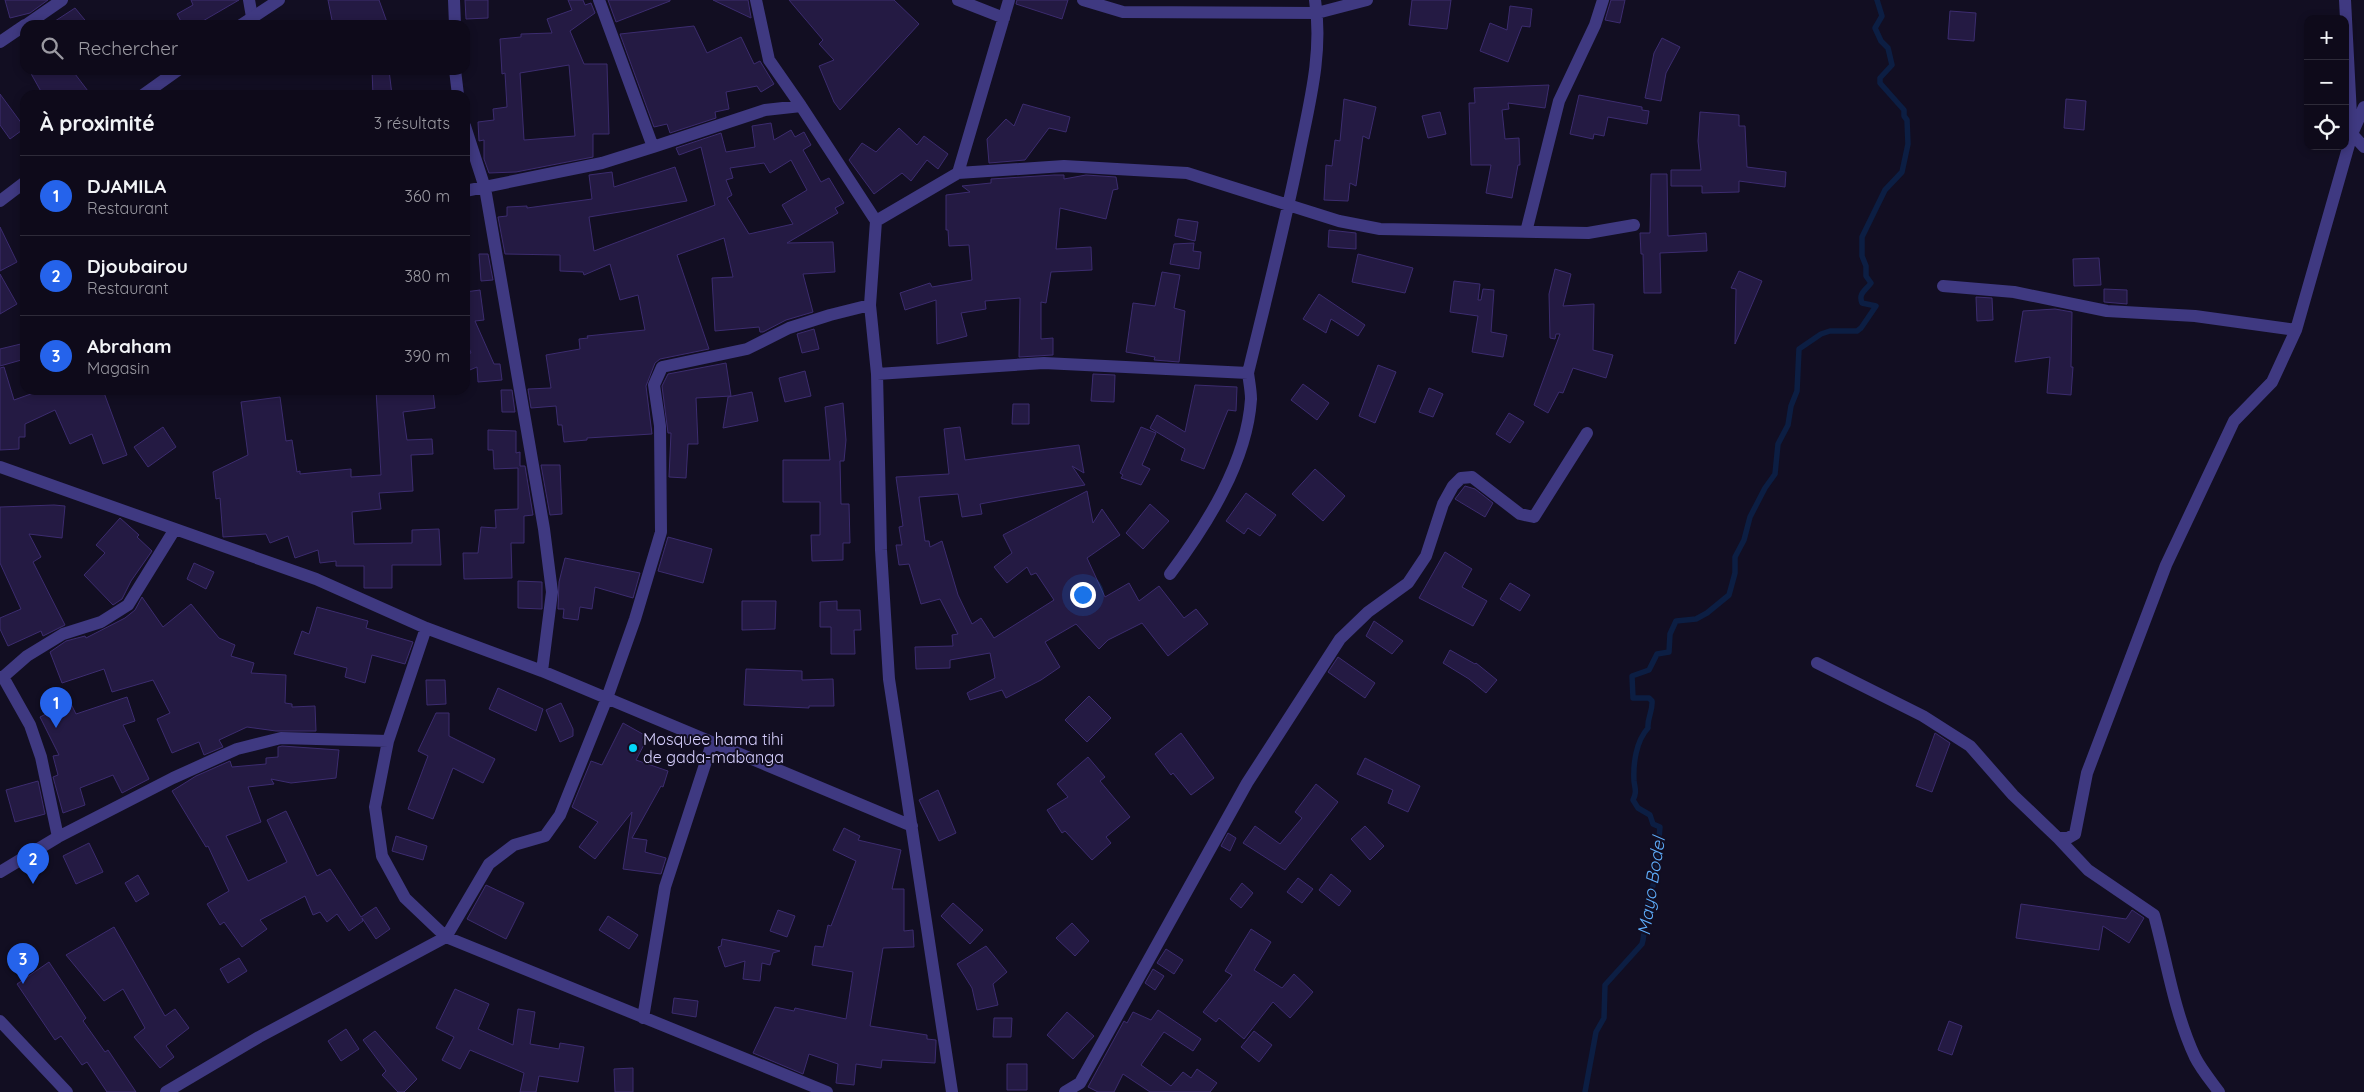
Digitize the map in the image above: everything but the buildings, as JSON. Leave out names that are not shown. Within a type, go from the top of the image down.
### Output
[{"type":"street","points":[[32,20],[62,0]]},
{"type":"street","points":[[249,0],[252,17]]},
{"type":"street","points":[[248,20],[279,0]]},
{"type":"street","points":[[454,0],[455,20]]},
{"type":"street","points":[[599,0],[653,147]]},
{"type":"street","points":[[756,0],[769,60],[876,221],[870,305],[877,374],[881,550],[889,680],[952,1092]]},
{"type":"street","points":[[958,0],[1004,18]]},
{"type":"street","points":[[958,173],[1009,0]]},
{"type":"street","points":[[1083,0],[1123,12],[1317,13],[1367,0]]},
{"type":"street","points":[[1170,574],[1201,533],[1228,482],[1242,439],[1251,399],[1248,372],[1289,204],[1316,74],[1317,13],[1315,0]]},
{"type":"street","points":[[1526,232],[1559,101],[1595,25],[1603,0]]},
{"type":"street","points":[[2345,0],[2352,134],[2364,148]]},
{"type":"street","points":[[0,42],[20,28]]},
{"type":"street","points":[[150,90],[171,75]]},
{"type":"street","points":[[456,75],[457,90]]},
{"type":"street","points":[[470,190],[602,163],[765,110],[801,106]]},
{"type":"street","points":[[2058,838],[2068,838],[2075,834],[2087,773],[2166,566],[2190,514],[2234,421],[2272,382],[2296,330],[2352,134],[2364,107]]},
{"type":"street","points":[[470,142],[485,188],[544,529],[552,592],[542,670]]},
{"type":"street","points":[[876,221],[958,173],[1064,166],[1187,173],[1339,221],[1380,229],[1588,233],[1634,225]]},
{"type":"street","points":[[0,201],[20,186]]},
{"type":"street","points":[[1943,286],[2014,292],[2107,311],[2196,316],[2296,330]]},
{"type":"street","points":[[166,1092],[259,1037],[446,937],[489,864],[514,845],[545,836],[560,815],[607,698],[635,619],[661,532],[660,426],[654,385],[662,367],[747,349],[789,328],[830,314],[870,305]]},
{"type":"street","points":[[877,374],[1044,363],[1248,372]]},
{"type":"street","points":[[1065,1092],[1080,1083],[1247,783],[1340,639],[1368,612],[1408,583],[1426,556],[1443,504],[1452,486],[1461,478],[1472,477],[1520,514],[1534,517],[1587,432]]},
{"type":"street","points":[[0,467],[316,579],[426,628],[542,670],[912,826]]},
{"type":"street","points":[[58,837],[41,757],[32,733],[2,677],[27,656],[63,634],[102,622],[128,605],[175,529]]},
{"type":"street","points":[[426,628],[388,741],[375,807],[382,856],[405,898],[446,937],[822,1092]]},
{"type":"street","points":[[1817,663],[1923,716],[1970,746],[2013,795],[2088,870],[2154,915],[2178,1011],[2195,1058],[2219,1092]]},
{"type":"street","points":[[0,872],[58,837],[173,778],[237,749],[281,738],[388,741]]},
{"type":"street","points":[[643,1018],[665,887],[712,743]]},
{"type":"street","points":[[0,1021],[67,1092]]},
{"type":"waterway","name":"Mayo Bodel","points":[[1585,1092],[1596,1032],[1604,1018],[1605,985],[1642,944],[1648,904],[1656,874],[1660,827],[1653,824],[1650,815],[1638,808],[1633,800],[1635,793],[1636,753],[1641,739],[1648,728],[1652,701],[1649,698],[1633,698],[1632,676],[1649,670],[1657,654],[1669,652],[1670,634],[1676,621],[1696,619],[1707,613],[1729,595],[1735,573],[1735,557],[1744,540],[1750,517],[1765,488],[1775,474],[1778,444],[1788,425],[1791,406],[1797,391],[1799,349],[1821,334],[1830,331],[1857,331],[1876,306],[1862,303],[1861,300],[1863,292],[1871,283],[1866,276],[1866,266],[1862,256],[1862,237],[1885,190],[1902,172],[1908,144],[1907,120],[1904,116],[1904,110],[1880,83],[1880,78],[1892,65],[1888,48],[1881,41],[1875,28],[1882,16],[1877,0]]},
{"type":"place","name":"DJAMILA","points":[[56,728]]},
{"type":"place","name":"Mosquee hama tihi de gada-mabanga","points":[[633,748]]},
{"type":"place","name":"Djoubairou","points":[[33,884]]},
{"type":"place","name":"Abraham","points":[[23,984]]}]
